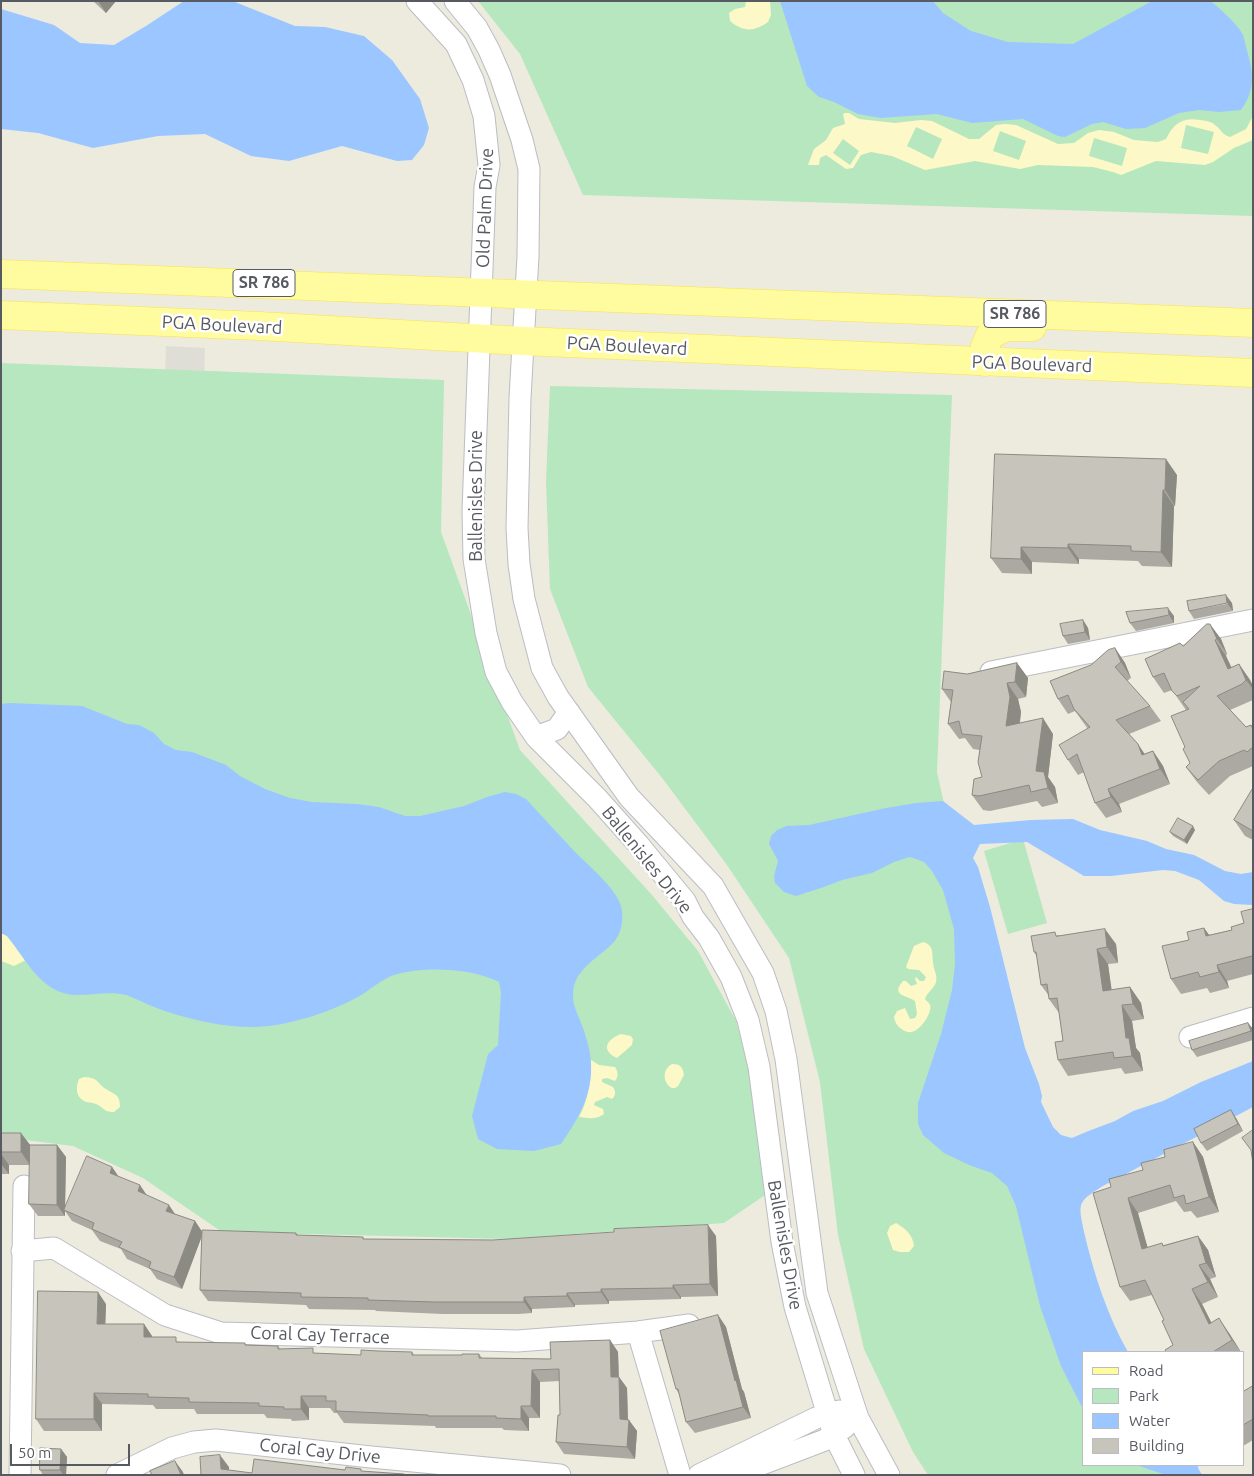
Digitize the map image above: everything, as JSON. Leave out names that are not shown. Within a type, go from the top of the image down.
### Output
[{"type":"main road","name":"PGA Boulevard","points":[[1,274],[257,282],[481,316],[525,318],[984,362],[1253,373]]},
{"type":"main road","name":"PGA Boulevard","points":[[1,315],[259,326],[481,316],[525,318],[1150,319],[1253,323]]},
{"type":"main road","points":[[984,362],[985,346],[990,335],[1006,327],[1059,327],[1150,319]]},
{"type":"street","name":"Old Palm Drive","points":[[417,1],[456,44],[473,80],[484,116],[490,165],[485,187],[481,316]]},
{"type":"street","name":"Old Palm Drive","points":[[455,1],[477,28],[490,50],[522,140],[529,169],[530,216],[525,318]]},
{"type":"street","name":"Ballenisles Drive","points":[[481,316],[473,511],[474,559],[486,633],[496,672],[512,702],[536,737],[638,844],[685,901],[731,977],[748,1020],[759,1067],[783,1251],[795,1307],[834,1435],[854,1475]]},
{"type":"street","name":"Ballenisles Drive","points":[[525,318],[517,528],[519,564],[527,616],[542,668],[558,697],[629,797],[713,886],[764,973],[776,1010],[786,1059],[817,1293],[856,1413],[889,1475]]},
{"type":"street","points":[[976,675],[1253,620]]},
{"type":"street","points":[[536,737],[557,729],[569,712]]},
{"type":"street","points":[[584,734],[639,787],[674,829],[713,886]]},
{"type":"street","points":[[558,758],[599,821],[653,882],[693,916]]},
{"type":"street","points":[[638,844],[656,826]]},
{"type":"street","points":[[1190,1037],[1253,1018]]},
{"type":"street","points":[[20,1475],[24,1186]]},
{"type":"street","name":"Coral Cay Terrace","points":[[22,1251],[54,1248],[165,1315],[221,1333],[518,1341],[638,1332],[689,1325]]},
{"type":"street","points":[[638,1332],[680,1475]]},
{"type":"street","points":[[699,1475],[807,1422],[827,1415],[856,1413]]},
{"type":"street","points":[[733,1475],[826,1440],[834,1435],[856,1413]]},
{"type":"street","name":"Coral Cay Drive","points":[[117,1475],[172,1448],[194,1442],[216,1440],[560,1475]]},
{"type":"shaded area","points":[[166,346],[205,348],[204,383],[165,382]]},
{"type":"green space","points":[[478,1],[1253,1],[1253,216],[583,195],[520,54]]},
{"type":"green space","points":[[1,363],[444,380],[441,532],[520,750],[652,895],[698,951],[736,1021],[753,1079],[768,1193],[724,1223],[509,1239],[222,1232],[143,1178],[73,1146],[1,1137]]},
{"type":"green space","points":[[550,386],[952,395],[937,772],[1011,1105],[1083,1351],[1082,1466],[1172,1466],[1178,1475],[928,1475],[913,1452],[864,1349],[838,1235],[820,1082],[789,958],[727,865],[663,779],[588,687],[550,589],[546,482]]},
{"type":"green space","points":[[1023,839],[1047,923],[1008,934],[984,851]]},
{"type":"sand","points":[[746,1],[770,1],[771,15],[768,22],[758,28],[744,29],[730,21],[729,13],[735,9],[745,7]]},
{"type":"sand","points":[[849,113],[859,119],[895,123],[921,120],[932,121],[969,139],[979,139],[996,125],[1016,125],[1058,144],[1074,143],[1088,133],[1099,130],[1114,132],[1134,140],[1158,142],[1166,139],[1172,129],[1179,123],[1194,119],[1212,123],[1230,137],[1246,129],[1253,116],[1253,140],[1234,148],[1205,165],[1156,161],[1121,175],[1093,167],[1038,165],[1020,169],[975,161],[925,170],[892,156],[871,152],[861,155],[853,168],[846,169],[826,155],[820,158],[819,165],[808,165],[814,149],[826,140],[833,128],[845,124],[843,114]],"holes":[[[1186,125],[1214,132],[1208,154],[1181,148]],[[916,127],[942,139],[933,159],[907,146]],[[1000,131],[1026,141],[1019,160],[993,151]],[[1094,138],[1127,148],[1122,166],[1089,156]],[[843,139],[859,151],[850,165],[833,153]]]},
{"type":"sand","points":[[1,933],[7,936],[26,960],[14,966],[1,961]]},
{"type":"sand","points":[[923,942],[927,943],[932,950],[936,979],[935,984],[925,999],[930,1004],[926,1019],[914,1031],[908,1032],[898,1026],[894,1017],[897,1011],[905,1008],[910,1019],[915,1018],[917,1014],[915,1001],[901,994],[898,990],[903,981],[906,981],[911,986],[917,984],[916,977],[920,981],[924,981],[926,977],[919,970],[906,967],[914,946]]},
{"type":"sand","points":[[621,1034],[631,1036],[633,1039],[632,1045],[617,1058],[608,1052],[607,1045],[612,1039]]},
{"type":"sand","points":[[591,1060],[599,1065],[615,1067],[618,1074],[615,1081],[607,1078],[602,1079],[602,1082],[613,1087],[615,1095],[612,1099],[607,1097],[595,1102],[594,1105],[603,1109],[604,1114],[601,1116],[592,1118],[579,1117],[587,1097]]},
{"type":"sand","points":[[672,1064],[681,1066],[684,1075],[675,1088],[671,1088],[668,1085],[665,1077],[667,1068]]},
{"type":"sand","points":[[84,1077],[95,1080],[116,1095],[120,1107],[114,1112],[108,1111],[96,1104],[85,1102],[81,1099],[77,1091],[77,1085],[79,1079]]},
{"type":"sand","points":[[896,1223],[912,1238],[914,1246],[909,1252],[893,1250],[887,1233],[890,1226]]},
{"type":"water","points":[[184,1],[235,2],[295,26],[325,27],[364,36],[392,60],[420,99],[429,128],[424,145],[412,160],[397,161],[342,146],[289,161],[251,156],[205,134],[158,136],[93,148],[38,133],[1,129],[1,9],[54,25],[80,43],[114,45]]},
{"type":"water","points":[[780,1],[933,1],[943,13],[971,31],[1008,42],[1073,44],[1152,1],[1210,1],[1228,17],[1243,35],[1250,62],[1251,90],[1241,110],[1219,112],[1199,110],[1179,113],[1145,128],[1126,129],[1103,122],[1092,124],[1065,137],[1058,136],[1023,119],[972,123],[937,114],[881,118],[858,114],[819,97],[807,86]]},
{"type":"water","points":[[1,704],[82,706],[127,724],[139,725],[154,733],[164,744],[176,750],[192,752],[226,765],[240,776],[265,789],[290,798],[312,802],[379,807],[405,816],[420,816],[464,806],[505,792],[516,794],[526,799],[606,883],[617,896],[622,908],[622,926],[615,941],[586,966],[577,978],[574,986],[573,999],[584,1029],[589,1050],[591,1079],[584,1105],[561,1144],[534,1151],[497,1149],[478,1139],[472,1116],[488,1054],[498,1045],[501,992],[499,982],[488,977],[447,970],[406,972],[389,977],[357,997],[322,1013],[301,1020],[256,1027],[231,1026],[192,1019],[126,995],[108,993],[76,995],[64,993],[53,989],[44,982],[28,965],[7,936],[1,933]]},
{"type":"water","points":[[943,801],[974,825],[1031,820],[1073,819],[1100,830],[1194,855],[1225,871],[1241,874],[1253,872],[1253,905],[1234,904],[1224,901],[1199,880],[1175,871],[1163,870],[1111,876],[1084,876],[1027,842],[980,844],[973,858],[978,867],[990,907],[1025,1048],[1039,1084],[1042,1096],[1041,1102],[1053,1127],[1061,1135],[1072,1138],[1115,1121],[1133,1111],[1163,1101],[1201,1082],[1253,1061],[1253,1107],[1101,1187],[1082,1202],[1081,1215],[1092,1263],[1107,1309],[1127,1351],[1082,1351],[1082,1407],[1061,1366],[1040,1306],[1016,1206],[1007,1186],[992,1173],[944,1153],[923,1135],[918,1124],[918,1103],[941,1034],[952,990],[955,964],[954,929],[943,890],[932,871],[924,862],[910,857],[894,862],[872,873],[842,880],[796,896],[784,892],[775,883],[774,876],[778,861],[769,844],[771,836],[777,830],[787,826],[809,825],[916,803]]},
{"type":"water","points":[[1139,1466],[1198,1466],[1202,1475],[1166,1475]]},
{"type":"building","points":[[995,454],[1166,459],[1161,552],[1131,551],[1131,546],[1068,544],[1068,548],[1021,547],[1021,559],[991,558]]},
{"type":"building","points":[[1226,595],[1227,603],[1189,611],[1187,601]]},
{"type":"building","points":[[1168,608],[1169,615],[1130,623],[1126,612]]},
{"type":"building","points":[[1083,620],[1085,632],[1063,636],[1060,624]]},
{"type":"building","points":[[1207,624],[1210,624],[1217,639],[1215,640],[1228,669],[1239,664],[1246,680],[1242,684],[1217,696],[1246,727],[1251,725],[1253,729],[1253,747],[1247,752],[1244,750],[1219,761],[1198,780],[1186,767],[1190,763],[1171,716],[1189,709],[1183,702],[1200,686],[1177,696],[1172,691],[1164,673],[1153,677],[1145,659],[1180,643],[1183,646]]},
{"type":"building","points":[[1115,648],[1121,662],[1115,667],[1150,706],[1116,720],[1138,744],[1142,755],[1153,751],[1160,769],[1108,789],[1111,797],[1095,803],[1077,754],[1068,760],[1059,745],[1090,727],[1074,709],[1068,695],[1058,699],[1050,681],[1091,665],[1108,650]]},
{"type":"building","points":[[1017,663],[1015,682],[1007,683],[1010,697],[1006,726],[1043,718],[1036,771],[1044,772],[1048,788],[1031,792],[1029,785],[979,796],[972,795],[974,779],[982,777],[978,762],[982,736],[962,734],[959,721],[948,724],[953,690],[942,689],[944,671],[967,674]]},
{"type":"building","points":[[1253,788],[1253,831],[1234,820]]},
{"type":"building","points":[[1178,818],[1193,826],[1184,840],[1170,832]]},
{"type":"building","points":[[1253,909],[1253,959],[1252,956],[1217,965],[1219,972],[1200,977],[1198,972],[1171,979],[1162,946],[1189,940],[1187,932],[1204,928],[1206,936],[1232,930],[1231,927],[1244,923],[1241,912]]},
{"type":"building","points":[[1105,929],[1107,947],[1097,949],[1103,991],[1130,987],[1133,1004],[1122,1005],[1126,1038],[1129,1038],[1132,1056],[1114,1058],[1113,1052],[1058,1060],[1055,1042],[1063,1041],[1057,998],[1049,999],[1047,984],[1041,985],[1036,952],[1034,952],[1031,936],[1055,932],[1056,936]]},
{"type":"building","points":[[1248,1023],[1251,1031],[1192,1050],[1189,1041]]},
{"type":"building","points":[[1231,1110],[1238,1124],[1201,1143],[1194,1129]]},
{"type":"building","points":[[1253,1130],[1253,1164],[1251,1150],[1242,1138]]},
{"type":"building","points":[[1,1133],[21,1133],[21,1152],[1,1152]]},
{"type":"building","points":[[1193,1142],[1209,1197],[1186,1204],[1184,1195],[1174,1198],[1170,1185],[1128,1198],[1142,1249],[1162,1243],[1163,1246],[1198,1236],[1206,1263],[1199,1265],[1208,1282],[1192,1289],[1209,1324],[1219,1318],[1232,1340],[1215,1351],[1166,1351],[1173,1345],[1162,1321],[1164,1320],[1145,1280],[1120,1287],[1093,1193],[1111,1187],[1109,1179],[1143,1170],[1141,1163],[1165,1157],[1164,1150]]},
{"type":"building","points":[[30,1145],[57,1145],[57,1205],[29,1204]]},
{"type":"building","points":[[87,1156],[112,1167],[110,1173],[140,1185],[138,1191],[169,1205],[166,1211],[195,1221],[174,1277],[149,1268],[151,1262],[119,1247],[122,1242],[92,1229],[94,1223],[64,1210]]},
{"type":"building","points":[[708,1225],[710,1284],[673,1285],[673,1288],[601,1289],[601,1292],[567,1293],[567,1296],[524,1297],[524,1302],[368,1300],[368,1298],[301,1297],[301,1293],[200,1290],[202,1230],[296,1233],[296,1235],[363,1237],[363,1239],[493,1240],[614,1232],[614,1229]]},
{"type":"building","points":[[38,1291],[98,1292],[97,1324],[144,1324],[144,1337],[176,1337],[176,1342],[245,1343],[245,1345],[278,1346],[278,1349],[313,1348],[313,1353],[361,1355],[361,1350],[412,1352],[412,1355],[479,1354],[479,1358],[551,1359],[550,1342],[610,1340],[611,1377],[619,1377],[620,1419],[629,1420],[627,1447],[556,1442],[558,1415],[560,1415],[559,1369],[532,1370],[531,1406],[521,1406],[521,1419],[496,1418],[496,1416],[428,1416],[336,1411],[336,1401],[326,1401],[326,1396],[301,1396],[301,1409],[284,1409],[284,1407],[259,1406],[259,1403],[189,1402],[189,1398],[148,1397],[148,1394],[94,1393],[94,1419],[36,1419]]},
{"type":"building","points":[[718,1315],[743,1407],[686,1422],[660,1331]]},
{"type":"building","points":[[1253,1386],[1253,1419],[1244,1424],[1244,1391]]},
{"type":"building","points":[[40,1448],[61,1449],[60,1470],[40,1470]]},
{"type":"building","points":[[220,1455],[221,1469],[252,1473],[254,1459],[345,1470],[346,1467],[361,1469],[361,1471],[404,1475],[201,1475],[200,1457]]},
{"type":"building","points":[[175,1461],[181,1475],[152,1475],[150,1471]]}]
